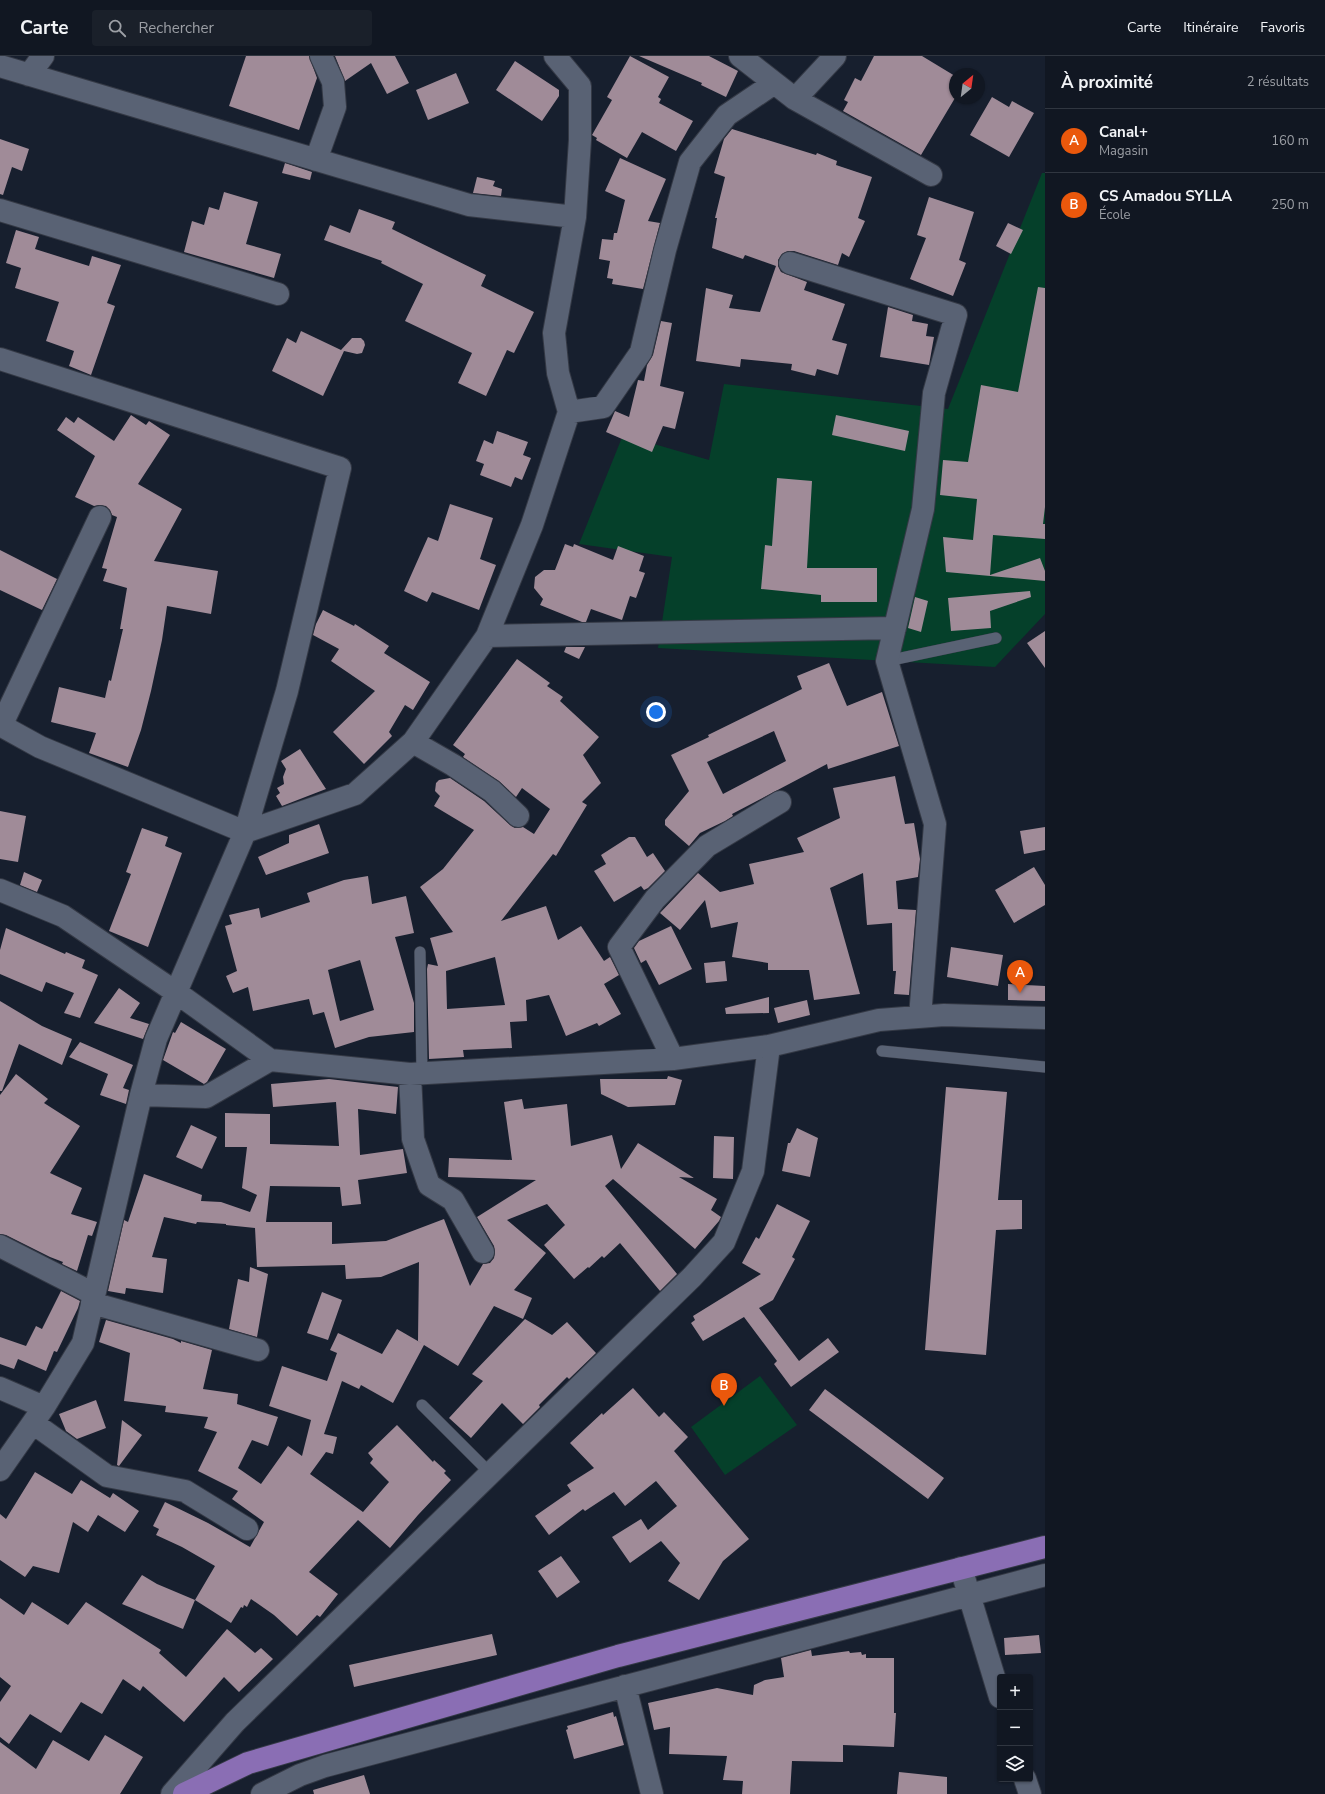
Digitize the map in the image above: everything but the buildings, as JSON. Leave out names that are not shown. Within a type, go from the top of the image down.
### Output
[{"type":"main road","points":[[184,1794],[248,1763],[618,1656],[1045,1547]]},
{"type":"street","points":[[30,75],[43,56]]},
{"type":"street","points":[[316,160],[335,107],[333,82],[321,56]]},
{"type":"street","points":[[100,517],[1,726],[40,747],[245,832],[355,794],[413,742],[488,636],[532,525],[569,412],[558,373],[554,333],[575,217],[580,140],[580,86],[555,56]]},
{"type":"street","points":[[740,56],[773,84],[795,99],[932,175]]},
{"type":"street","points":[[795,99],[835,56]]},
{"type":"street","points":[[0,66],[469,205],[575,217]]},
{"type":"street","points":[[569,412],[603,407],[641,352],[665,250],[690,162],[727,115],[773,84]]},
{"type":"street","points":[[0,210],[278,294]]},
{"type":"street","points":[[790,263],[956,315],[934,393],[923,509],[887,661],[936,824],[920,1017]]},
{"type":"street","points":[[0,359],[340,468],[287,691],[245,832],[156,1039],[141,1095],[83,1343],[38,1415],[0,1470]]},
{"type":"street","points":[[488,636],[895,628]]},
{"type":"street","points":[[413,742],[453,765],[492,791],[518,816]]},
{"type":"street","points":[[673,1059],[619,947],[655,899],[707,846],[780,802]]},
{"type":"street","points":[[0,890],[63,916],[177,993],[270,1060],[416,1074],[673,1059],[769,1046],[879,1020],[944,1015],[1045,1018]]},
{"type":"street","points":[[172,1794],[235,1722],[692,1277],[724,1242],[753,1171],[769,1046]]},
{"type":"street","points":[[141,1095],[206,1097],[270,1060]]},
{"type":"street","points":[[416,1074],[413,1138],[429,1185],[453,1200],[483,1252]]},
{"type":"street","points":[[0,1246],[93,1298],[258,1350]]},
{"type":"street","points":[[0,1388],[38,1415],[106,1476],[185,1491],[247,1529]]},
{"type":"street","points":[[961,1568],[997,1687]]},
{"type":"street","points":[[262,1794],[302,1784],[325,1766],[1045,1575]]},
{"type":"street","points":[[829,1602],[835,1631]]},
{"type":"street","points":[[625,1686],[652,1794]]},
{"type":"street","points":[[321,1742],[325,1766]]},
{"type":"street","points":[[1026,1782],[1030,1794]]},
{"type":"lane","points":[[887,661],[996,638]]},
{"type":"lane","points":[[416,1074],[420,952]]},
{"type":"lane","points":[[882,1051],[1045,1067]]},
{"type":"lane","points":[[422,1405],[490,1473]]},
{"type":"green space","points":[[1042,173],[1045,173],[1045,614],[995,667],[658,648],[672,557],[579,544],[623,435],[709,460],[724,384],[948,409]]},
{"type":"green space","points":[[760,1376],[797,1425],[725,1475],[691,1427]]},
{"type":"place","name":"Canal+","points":[[1020,993]]},
{"type":"place","name":"CS Amadou SYLLA","points":[[724,1406]]}]
